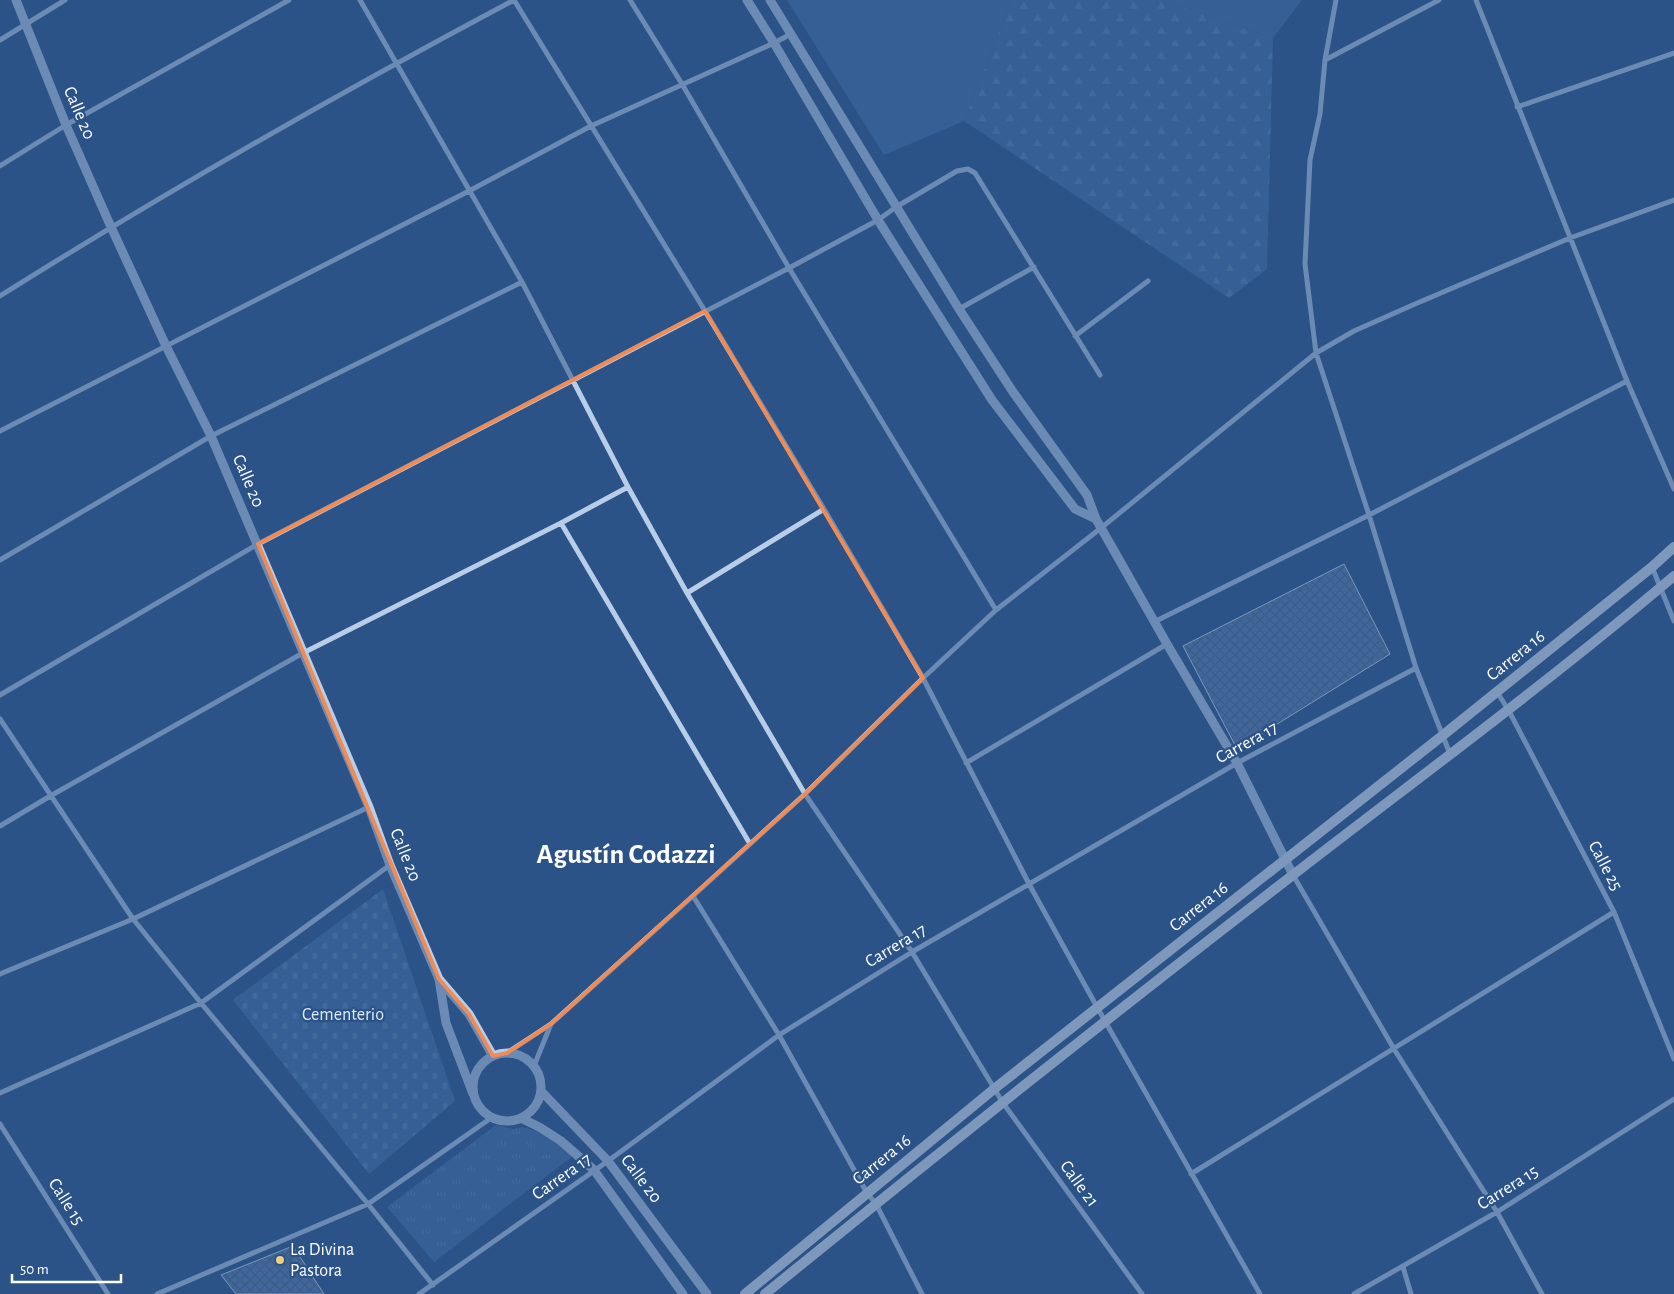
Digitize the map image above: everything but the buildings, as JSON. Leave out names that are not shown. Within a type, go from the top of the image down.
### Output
[{"type":"main road","name":"Carrera 16","points":[[745,1294],[994,1089],[1442,736],[1652,567],[1674,547]]},
{"type":"main road","name":"Carrera 16","points":[[765,1294],[1106,1020],[1509,711],[1674,576]]},
{"type":"street","name":"Calle 20","points":[[16,0],[66,125],[110,226],[166,346],[211,436],[369,807],[390,865],[439,979],[446,1023],[473,1094]]},
{"type":"street","points":[[0,40],[65,0]]},
{"type":"street","points":[[0,166],[66,125],[290,0]]},
{"type":"street","name":"Calle 21","points":[[360,0],[522,282],[628,488],[687,593],[805,794],[912,952],[1003,1103],[1142,1294]]},
{"type":"street","points":[[0,296],[110,226],[397,62],[514,0],[705,311],[923,678],[1029,884],[1260,1294]]},
{"type":"street","points":[[630,0],[996,610]]},
{"type":"street","points":[[747,0],[878,220],[992,400],[1075,509],[1096,519]]},
{"type":"street","points":[[770,0],[959,310],[1013,392],[1087,495],[1096,519],[1166,644],[1238,763],[1285,861],[1394,1049],[1497,1212],[1542,1294]]},
{"type":"street","points":[[1336,0],[1325,60],[1320,114],[1310,160],[1305,264],[1316,353],[1416,668],[1450,755]]},
{"type":"street","points":[[1325,60],[1439,0]]},
{"type":"street","points":[[1476,0],[1627,381],[1674,489]]},
{"type":"street","points":[[0,432],[469,191],[591,126],[791,34]]},
{"type":"street","points":[[1517,106],[1674,53]]},
{"type":"street","points":[[0,695],[258,544],[790,268],[878,220],[896,207],[957,171],[968,169],[974,173],[1100,375]]},
{"type":"street","points":[[507,1053],[522,1056],[534,1066],[540,1078],[541,1092],[534,1108],[521,1118],[506,1122],[491,1118],[479,1108],[473,1094],[474,1078],[480,1065],[493,1056],[507,1053],[552,1024],[805,794],[923,678],[996,610],[1101,528],[1316,353],[1354,331],[1570,238],[1674,200]]},
{"type":"street","points":[[959,310],[1034,267]]},
{"type":"street","points":[[1075,336],[1148,281]]},
{"type":"street","points":[[0,560],[211,436],[522,282]]},
{"type":"street","points":[[1154,622],[1369,515],[1627,381]]},
{"type":"street","points":[[0,826],[303,653],[628,488]]},
{"type":"street","points":[[687,593],[824,509]]},
{"type":"street","points":[[562,523],[750,844]]},
{"type":"street","points":[[1652,567],[1674,621]]},
{"type":"street","points":[[966,763],[1166,644]]},
{"type":"street","name":"Carrera 17","points":[[419,1294],[608,1161],[779,1035],[912,952],[1238,763],[1416,668]]},
{"type":"street","name":"Calle 25","points":[[1497,692],[1509,711],[1614,912],[1674,1059]]},
{"type":"street","points":[[0,719],[133,918],[433,1285]]},
{"type":"street","points":[[0,974],[133,918],[369,807]]},
{"type":"street","points":[[0,1093],[201,1003],[390,865]]},
{"type":"street","points":[[693,896],[779,1035],[867,1193],[876,1204],[922,1294]]},
{"type":"street","points":[[1191,1174],[1614,912]]},
{"type":"street","name":"Calle 20","points":[[439,979],[469,1014],[493,1056]]},
{"type":"street","points":[[534,1066],[552,1024]]},
{"type":"street","name":"Calle 20","points":[[541,1092],[608,1161],[707,1294]]},
{"type":"street","name":"Carrera 15","points":[[1354,1294],[1497,1212],[1674,1099]]},
{"type":"street","points":[[157,1294],[368,1204],[491,1118]]},
{"type":"street","name":"Calle 20","points":[[521,1118],[561,1141],[594,1170],[683,1294]]},
{"type":"street","name":"Calle 15","points":[[0,1124],[108,1294]]},
{"type":"street","points":[[1403,1267],[1411,1294]]},
{"type":"highlighted area","points":[[705,311],[923,678],[805,794],[551,1024],[507,1053],[493,1056],[469,1014],[439,979],[258,544]]},
{"type":"green space","points":[[787,0],[1011,0],[964,121],[884,155]]},
{"type":"green space","points":[[1011,0],[1163,0],[1273,38],[1267,269],[1229,298],[964,121]]},
{"type":"green space","points":[[1163,0],[1302,0],[1273,38]]},
{"type":"green space","name":"Cementerio","points":[[383,889],[455,1101],[369,1174],[233,1000]]},
{"type":"green space","points":[[496,1125],[513,1129],[523,1127],[543,1133],[573,1156],[434,1262],[387,1207]]},
{"type":"place","name":"La Divina Pastora","points":[[280,1260]]},
{"type":"district","name":"Agustín Codazzi","points":[[626,855]]}]
